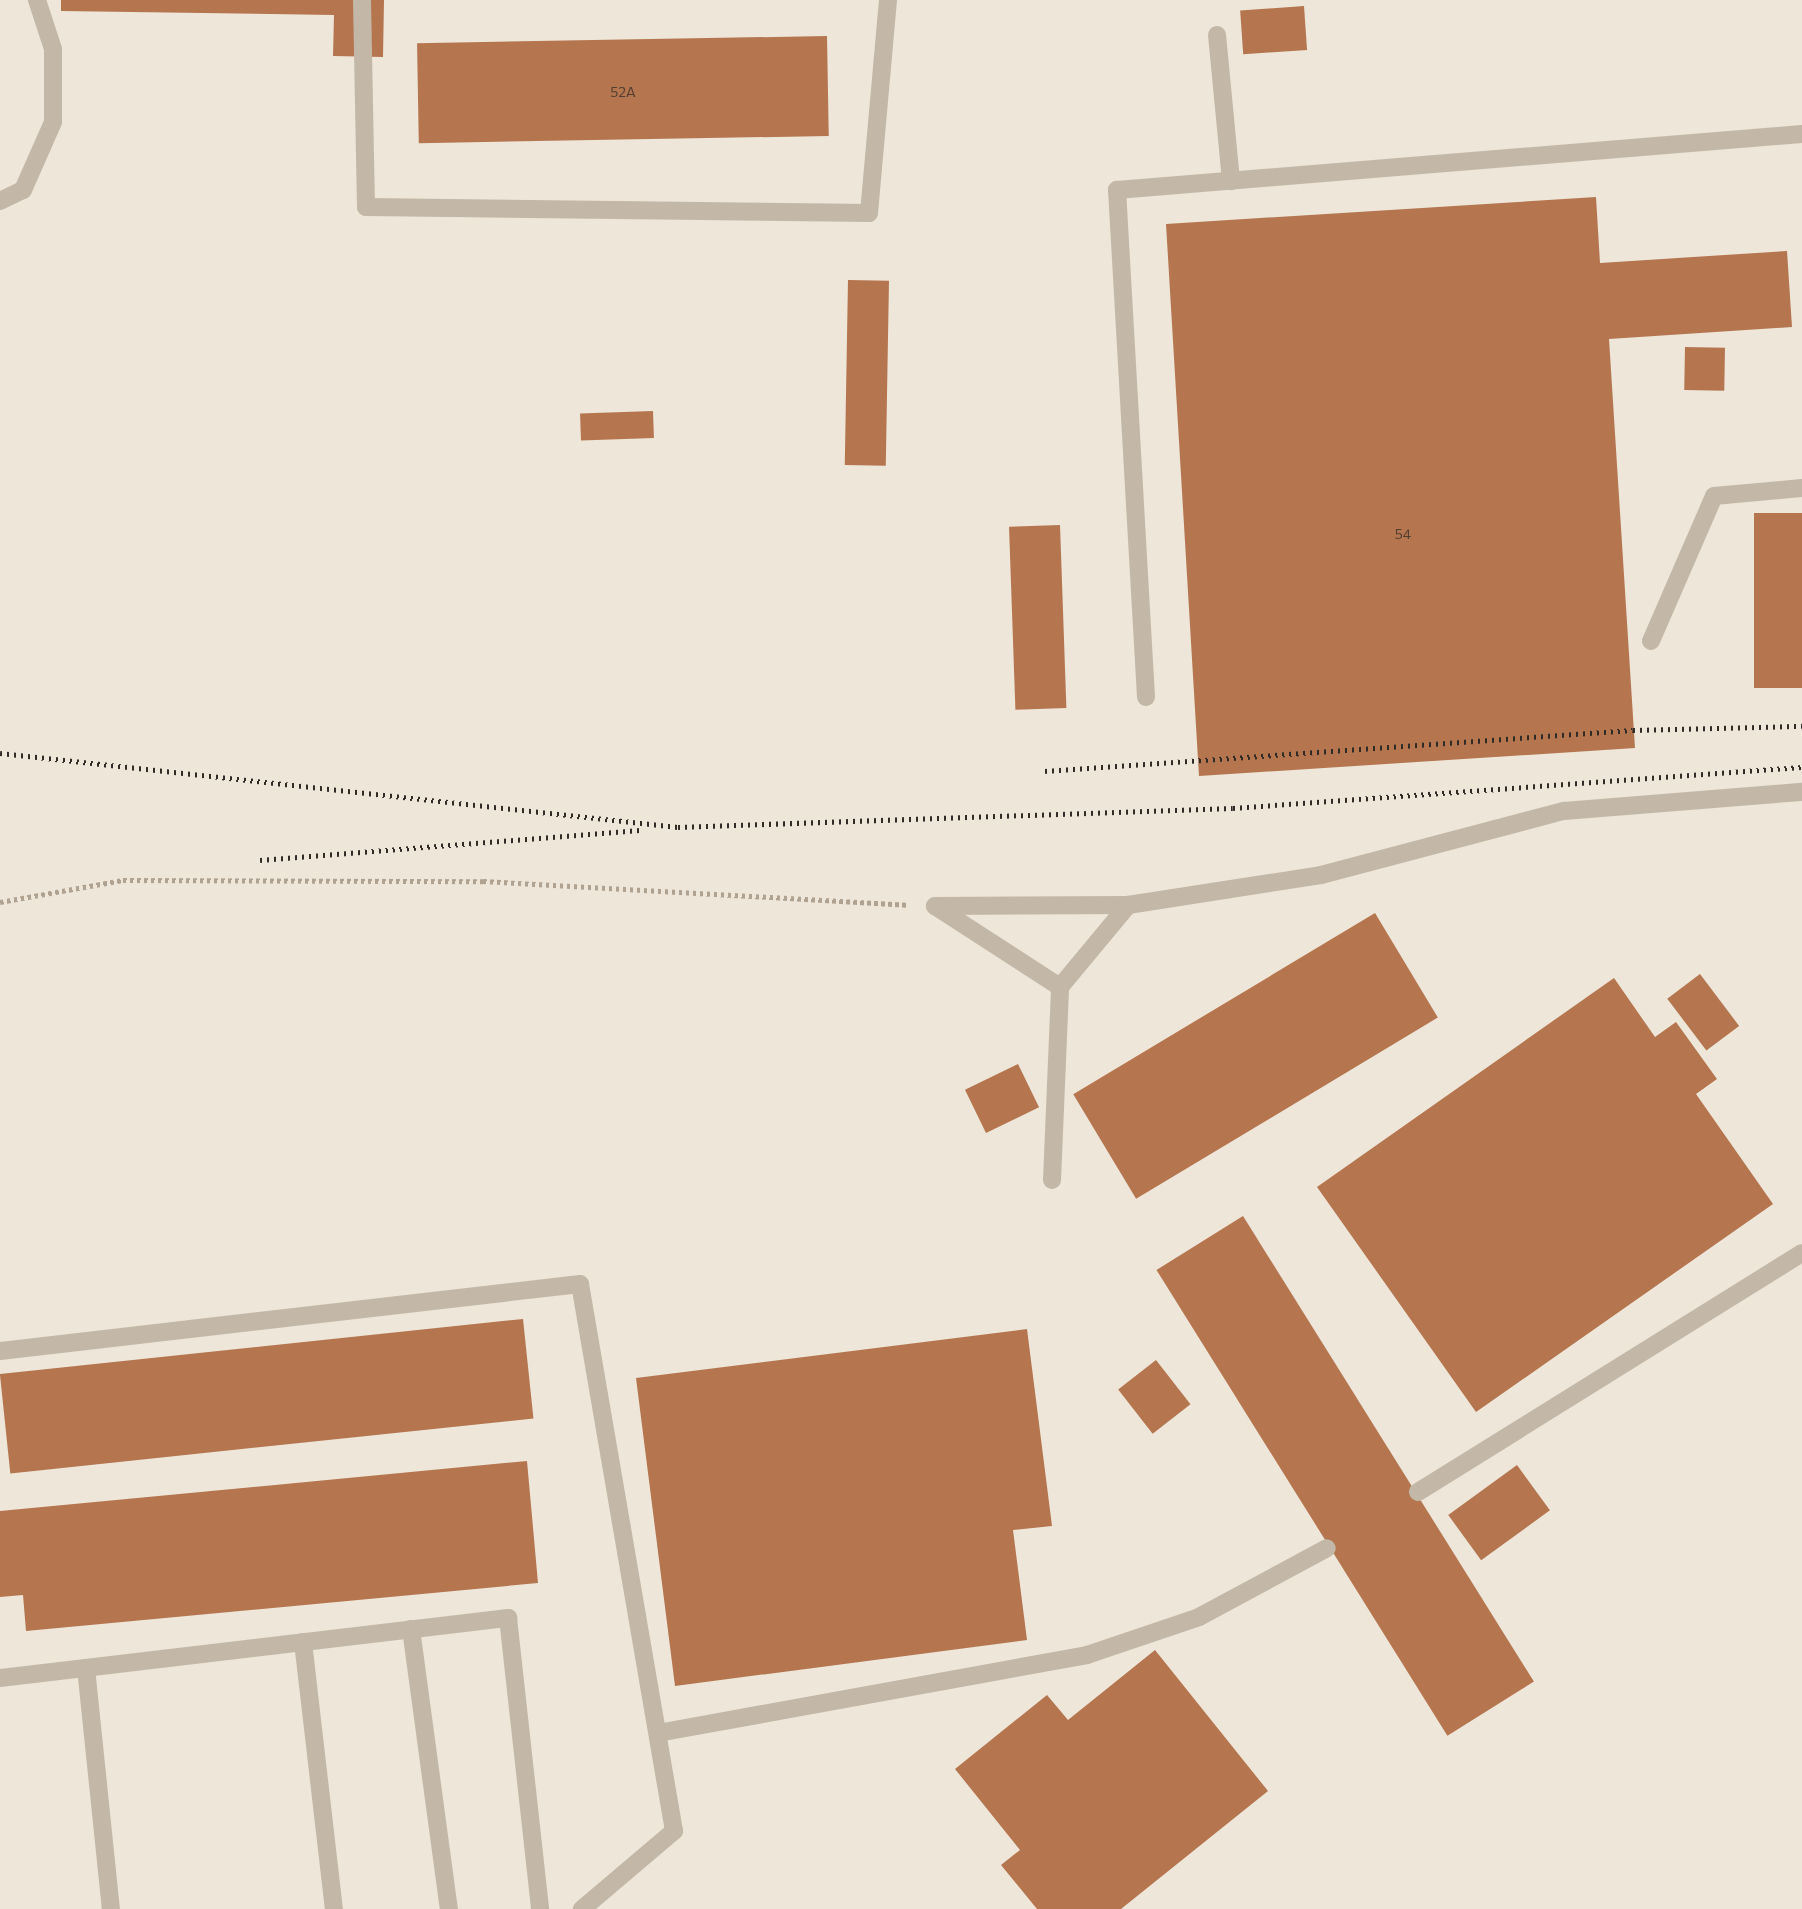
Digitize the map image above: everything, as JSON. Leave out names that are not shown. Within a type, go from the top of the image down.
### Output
[{"type":"lane","points":[[0,201],[23,190],[53,122],[53,49],[37,0]]},
{"type":"lane","points":[[362,0],[366,206],[869,213],[888,0]]},
{"type":"lane","points":[[1217,35],[1230,181]]},
{"type":"lane","points":[[1146,698],[1117,190],[1802,134]]},
{"type":"lane","points":[[1651,641],[1714,496],[1802,488]]},
{"type":"lane","points":[[935,906],[1128,905],[1321,875],[1564,811],[1802,792]]},
{"type":"lane","points":[[1052,1180],[1060,987],[1128,905]]},
{"type":"lane","points":[[935,906],[1060,987]]},
{"type":"lane","points":[[1418,1492],[1802,1253]]},
{"type":"lane","points":[[0,1351],[580,1284],[674,1831],[582,1909]]},
{"type":"lane","points":[[657,1733],[1087,1655],[1199,1617],[1327,1548]]},
{"type":"lane","points":[[0,1678],[508,1618],[540,1909]]},
{"type":"lane","points":[[411,1629],[449,1909]]},
{"type":"lane","points":[[303,1642],[334,1909]]},
{"type":"lane","points":[[86,1668],[111,1909]]},
{"type":"path","points":[[0,902],[123,880],[456,881],[935,906]]},
{"type":"building","points":[[61,0],[384,0],[383,57],[333,56],[334,15],[61,11]]},
{"type":"building","points":[[1304,6],[1307,50],[1243,54],[1240,10]]},
{"type":"building","points":[[827,36],[829,136],[419,143],[417,43]]},
{"type":"building","points":[[1596,197],[1600,263],[1787,251],[1792,327],[1609,339],[1635,748],[1199,776],[1166,224]]},
{"type":"building","points":[[848,280],[889,281],[886,466],[845,465]]},
{"type":"building","points":[[1685,347],[1725,348],[1724,391],[1684,390]]},
{"type":"building","points":[[653,411],[654,438],[581,441],[580,414]]},
{"type":"building","points":[[1754,513],[1802,513],[1802,688],[1754,688]]},
{"type":"building","points":[[1060,525],[1066,708],[1015,710],[1009,527]]},
{"type":"building","points":[[1375,913],[1438,1018],[1136,1199],[1073,1094]]},
{"type":"building","points":[[1700,974],[1739,1026],[1706,1051],[1667,999]]},
{"type":"building","points":[[1614,978],[1655,1037],[1676,1022],[1717,1079],[1696,1094],[1773,1204],[1476,1412],[1317,1187]]},
{"type":"building","points":[[1018,1064],[1039,1107],[986,1133],[965,1090]]},
{"type":"building","points":[[1243,1216],[1534,1682],[1447,1736],[1156,1270]]},
{"type":"building","points":[[523,1319],[533,1418],[10,1473],[0,1374]]},
{"type":"building","points":[[1027,1329],[1052,1526],[1013,1530],[1027,1640],[675,1686],[636,1378]]},
{"type":"building","points":[[1156,1360],[1190,1404],[1153,1434],[1118,1390]]},
{"type":"building","points":[[527,1461],[538,1583],[26,1631],[23,1595],[0,1597],[0,1511]]},
{"type":"building","points":[[1517,1465],[1550,1510],[1481,1560],[1448,1515]]},
{"type":"building","points":[[1155,1650],[1268,1791],[1121,1909],[1037,1909],[1001,1865],[1020,1850],[955,1769],[1047,1695],[1068,1720]]},
{"type":"railway","points":[[1045,771],[1633,730],[1802,726]]},
{"type":"railway","points":[[0,753],[678,827],[1233,808],[1802,767]]},
{"type":"railway","points":[[260,860],[640,830]]}]
